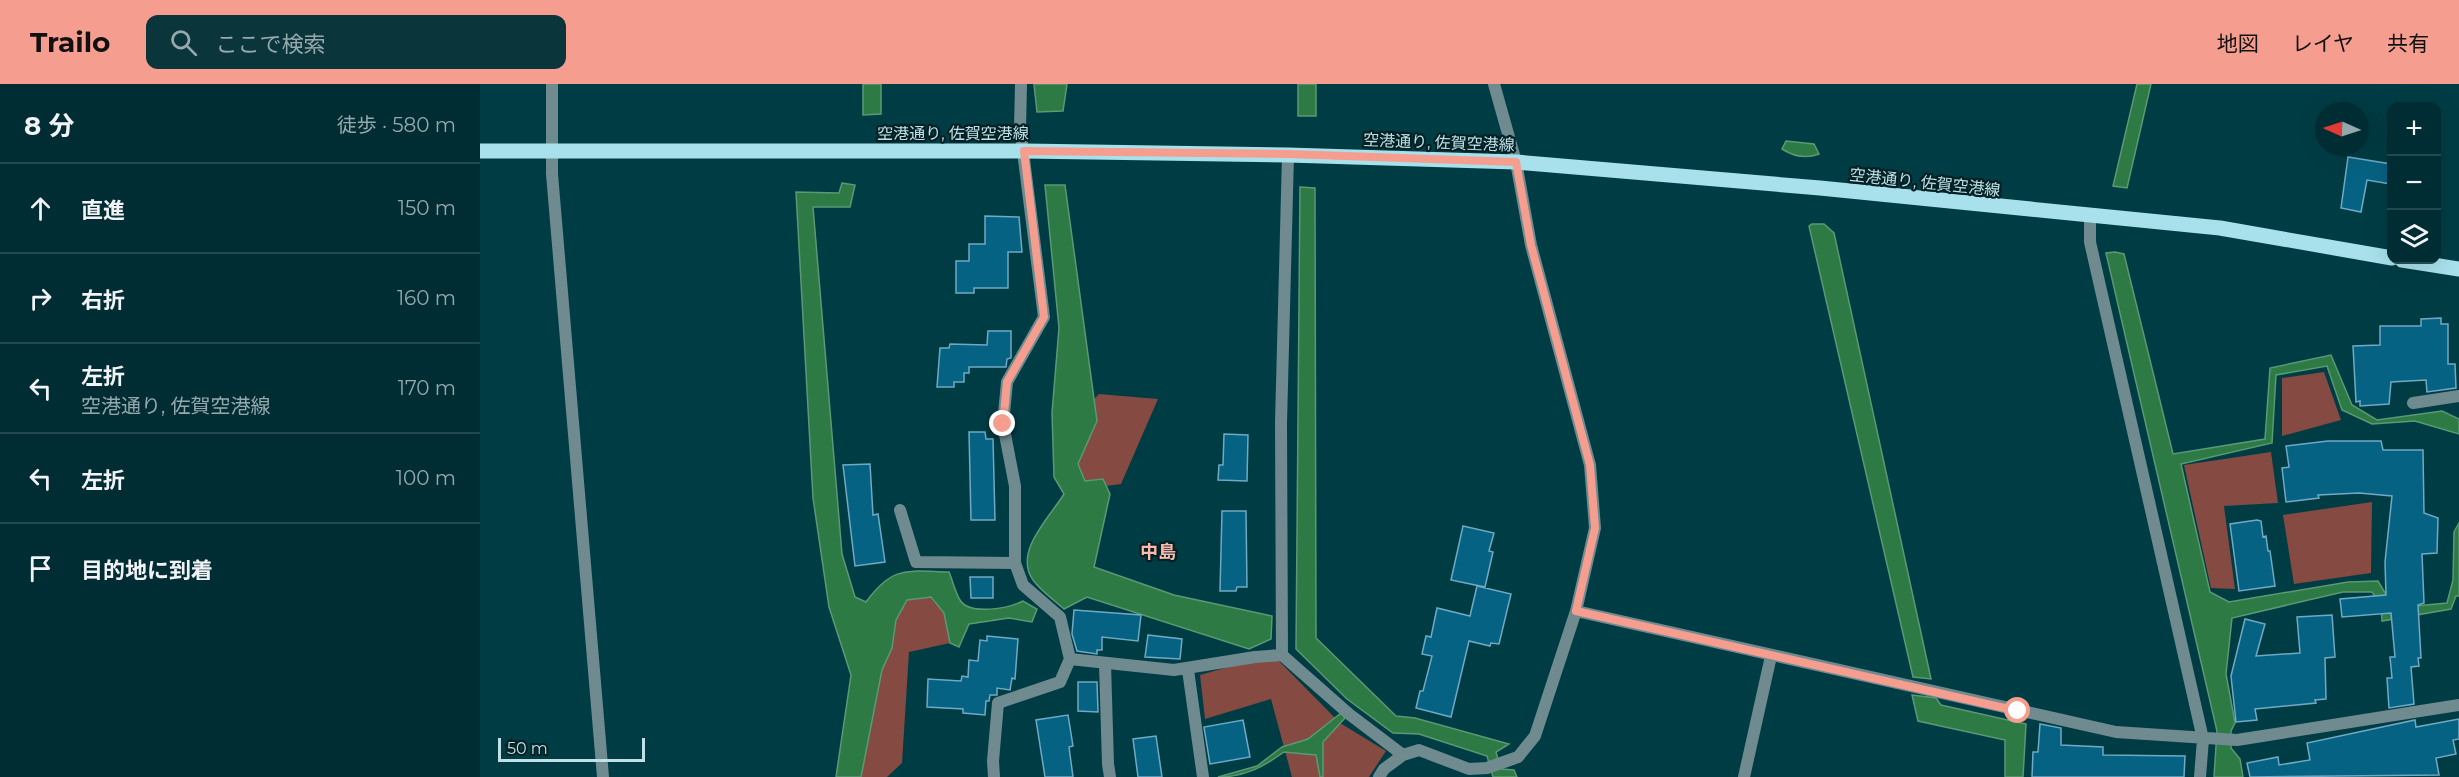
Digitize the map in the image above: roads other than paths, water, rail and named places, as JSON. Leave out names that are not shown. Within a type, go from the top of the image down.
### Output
[{"type":"main road","name":"空港通り, 佐賀空港線","points":[[480,151],[1024,151],[1288,154],[1516,162],[1820,188],[2090,217],[2220,228],[2387,257]]},
{"type":"main road","points":[[2427,264],[2459,269]]},
{"type":"street","points":[[552,84],[551,152],[603,777]]},
{"type":"street","points":[[994,777],[993,760],[998,703],[1060,682],[1070,659],[1060,617],[1023,585],[1015,563],[1015,486],[1003,424],[1007,382],[1044,317],[1020,128],[1021,84]]},
{"type":"street","points":[[1379,777],[1384,769],[1403,755],[1419,750],[1469,769],[1487,768],[1518,757],[1535,736],[1576,611],[1595,528],[1590,465],[1531,245],[1516,162],[1494,84]]},
{"type":"street","points":[[1282,655],[1281,423],[1288,154]]},
{"type":"street","points":[[2090,217],[2090,242],[2203,739],[2200,777]]},
{"type":"street","points":[[2413,403],[2459,396]]},
{"type":"street","points":[[900,510],[916,562],[1015,563]]},
{"type":"street","points":[[1576,611],[2116,732],[2237,740],[2459,705]]},
{"type":"street","points":[[1070,659],[1188,670],[1254,657],[1282,655],[1349,714],[1403,755]]},
{"type":"street","points":[[1744,777],[1771,656]]},
{"type":"street","points":[[1105,664],[1110,777]]},
{"type":"street","points":[[1188,670],[1203,777]]},
{"type":"district","name":"中島","points":[[1158,552]]}]
